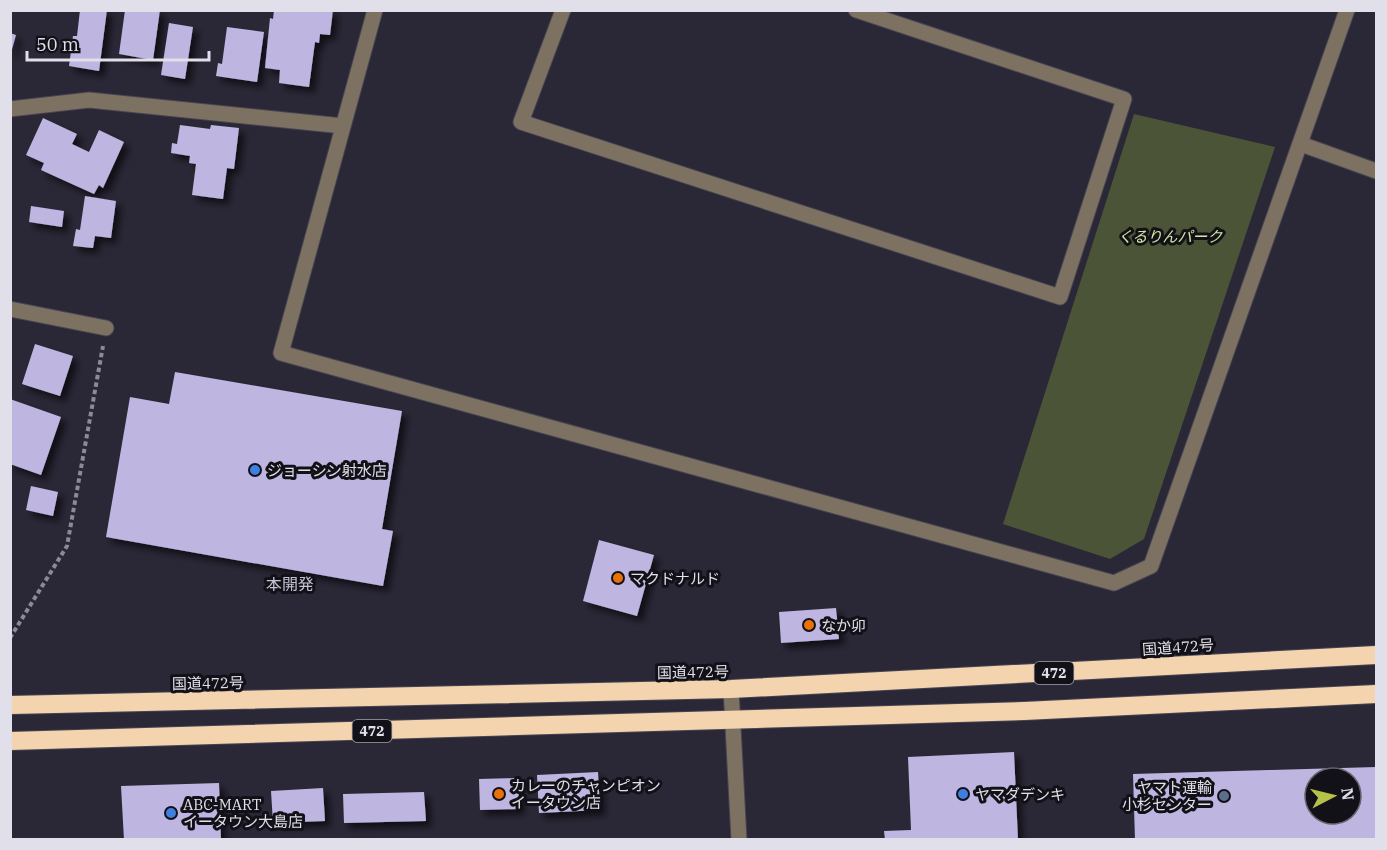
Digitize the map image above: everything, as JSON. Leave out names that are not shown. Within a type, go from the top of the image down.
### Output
[{"type":"highway","name":"国道472号","points":[[10,705],[731,689],[1377,655]]},
{"type":"highway","name":"472","points":[[10,741],[734,721],[1024,711],[1377,694]]},
{"type":"street","points":[[375,10],[281,353],[1114,583],[1151,566],[1347,10]]},
{"type":"street","points":[[563,10],[520,122],[1060,297],[1124,99],[856,10]]},
{"type":"street","points":[[10,109],[89,100],[344,126]]},
{"type":"street","points":[[1301,144],[1377,171]]},
{"type":"street","points":[[10,309],[106,328]]},
{"type":"street","points":[[731,689],[739,840]]},
{"type":"path","points":[[10,638],[68,546],[106,328]]},
{"type":"green space","name":"くるりんパーク","points":[[1134,114],[1275,147],[1144,539],[1110,559],[1003,524]]},
{"type":"building","points":[[80,10],[107,10],[99,71],[69,66],[73,36],[77,36]]},
{"type":"building","points":[[125,10],[160,10],[153,60],[119,54]]},
{"type":"building","points":[[274,10],[333,10],[330,35],[320,34],[319,43],[315,42],[309,87],[279,83],[280,70],[265,68],[270,18],[273,19]]},
{"type":"building","points":[[169,23],[193,27],[185,79],[161,75]]},
{"type":"building","points":[[227,27],[264,32],[257,82],[216,76],[218,63],[222,64]]},
{"type":"building","points":[[10,33],[16,35],[11,53],[10,53]]},
{"type":"building","points":[[43,118],[77,134],[72,144],[89,152],[99,130],[124,142],[103,188],[99,185],[94,194],[41,170],[44,163],[26,155]]},
{"type":"building","points":[[180,125],[210,129],[211,125],[239,128],[234,169],[227,168],[223,199],[192,195],[196,164],[189,163],[190,156],[171,153],[172,143],[177,144]]},
{"type":"building","points":[[85,196],[116,201],[111,238],[95,236],[93,248],[73,246],[76,229],[80,230]]},
{"type":"building","points":[[31,206],[64,211],[62,227],[29,222]]},
{"type":"building","points":[[35,344],[73,356],[60,396],[22,384]]},
{"type":"building","name":"ジョーシン射水店","points":[[175,372],[402,411],[382,529],[393,531],[383,586],[106,537],[130,397],[169,404]]},
{"type":"building","points":[[10,399],[61,417],[41,475],[10,464]]},
{"type":"building","points":[[31,486],[58,492],[53,516],[26,510]]},
{"type":"building","name":"マクドナルド","points":[[599,540],[654,555],[637,616],[583,601]]},
{"type":"building","name":"なか卯","points":[[836,608],[839,639],[781,643],[779,612]]},
{"type":"building","name":"ヤマダデンキ","points":[[1014,752],[1018,840],[885,840],[884,831],[911,830],[908,757]]},
{"type":"building","name":"ヤマト運輸 小杉センター","points":[[1363,767],[1376,767],[1376,840],[1135,840],[1133,774],[1303,769],[1303,826],[1363,826]]},
{"type":"building","points":[[598,772],[600,810],[539,813],[537,775]]},
{"type":"building","name":"カレーのチャンピオン イータウン店","points":[[518,778],[519,809],[480,810],[479,779]]},
{"type":"building","name":"ABC-MART イータウン大島店","points":[[219,783],[221,840],[124,840],[121,786]]},
{"type":"building","points":[[323,788],[325,821],[273,823],[271,791]]},
{"type":"building","points":[[424,792],[426,821],[344,823],[343,794]]},
{"type":"place","name":"ジョーシン射水店","points":[[255,470]]},
{"type":"place","name":"マクドナルド","points":[[618,578]]},
{"type":"place","name":"なか卯","points":[[809,625]]},
{"type":"place","name":"カレーのチャンピオン イータウン店","points":[[499,794]]},
{"type":"place","name":"ヤマダデンキ","points":[[963,794]]},
{"type":"place","name":"ヤマト運輸 小杉センター","points":[[1224,796]]},
{"type":"place","name":"ABC-MART イータウン大島店","points":[[171,813]]},
{"type":"district","name":"本開発","points":[[290,584]]}]
